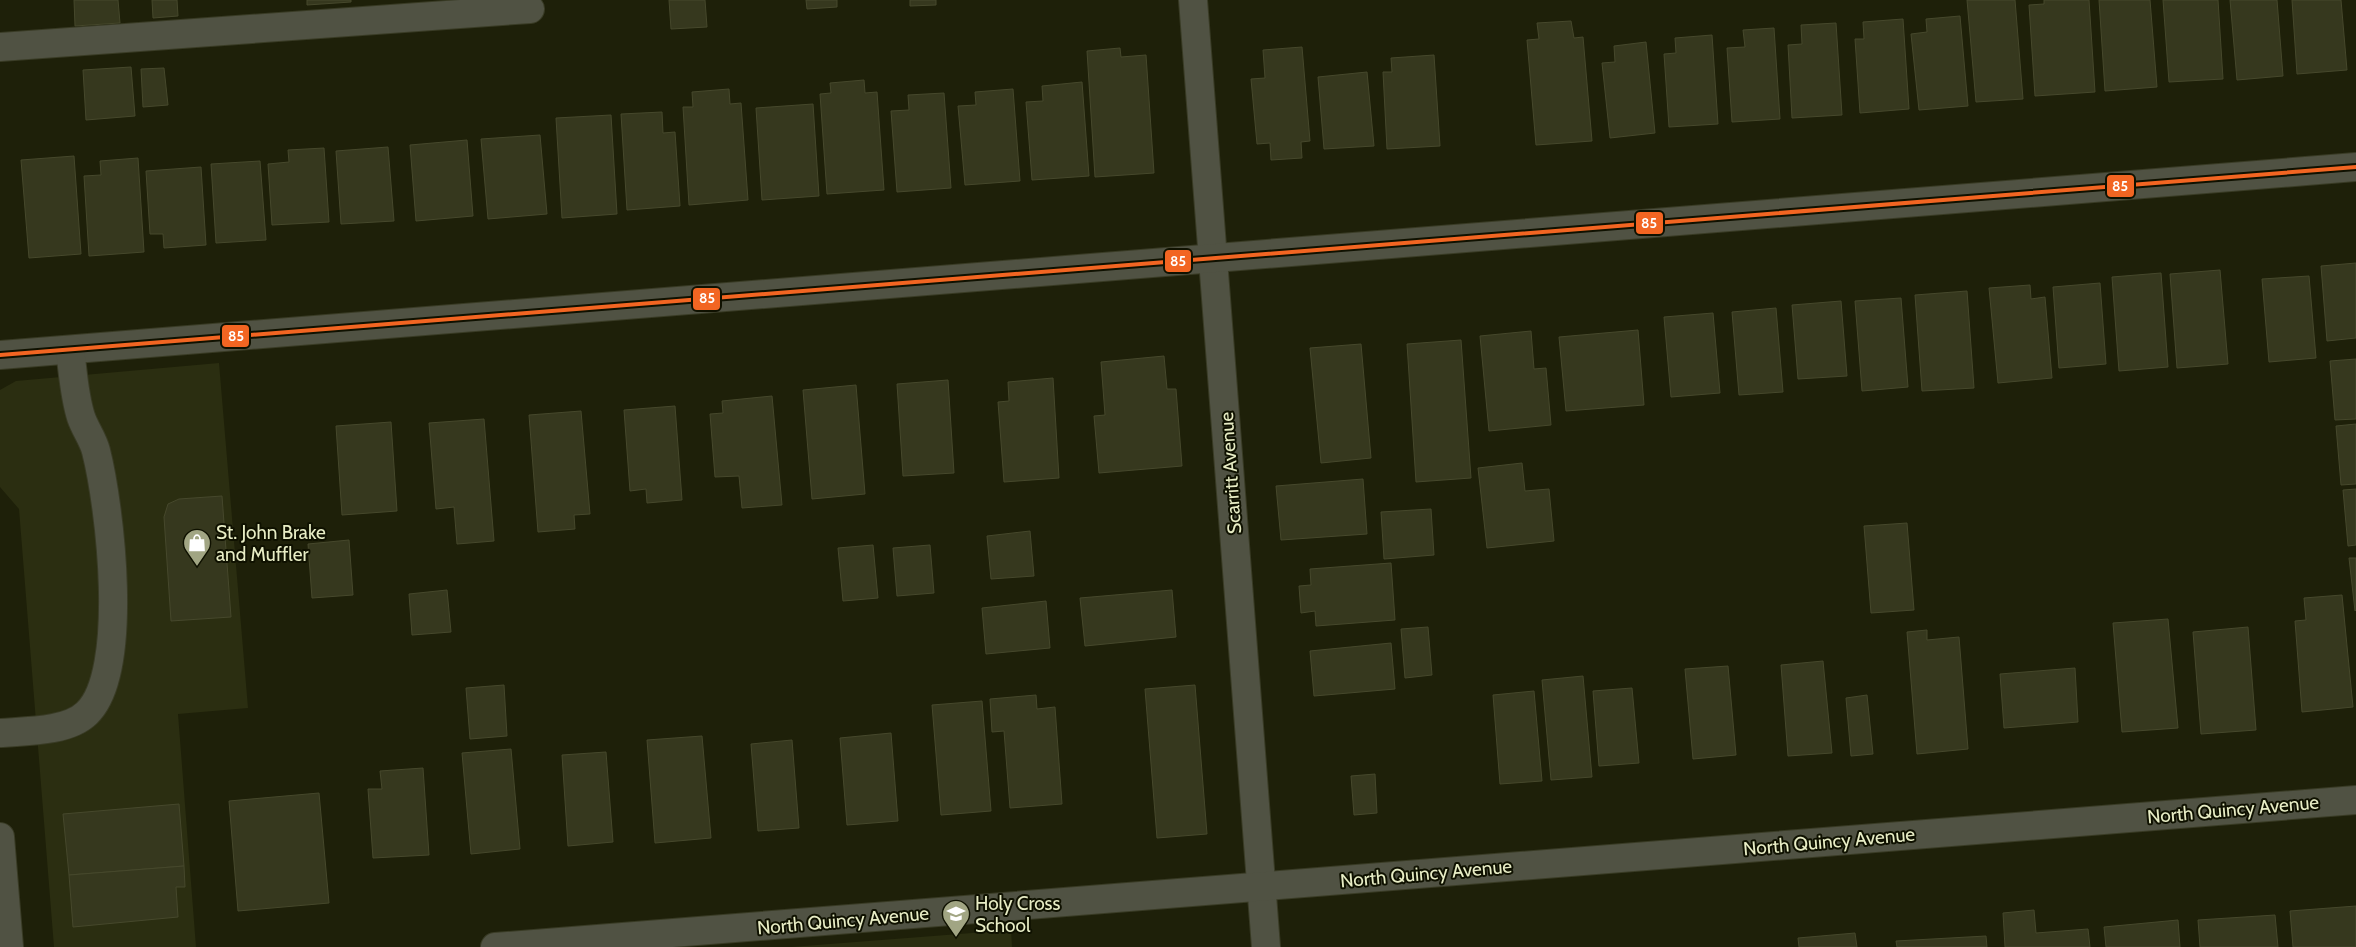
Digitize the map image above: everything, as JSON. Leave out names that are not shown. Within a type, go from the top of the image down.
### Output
[{"type":"street","name":"Scarritt Avenue","points":[[1193,0],[1266,947]]},
{"type":"street","points":[[0,47],[530,9]]},
{"type":"street","points":[[0,355],[2356,167]]},
{"type":"street","points":[[0,733],[46,730],[68,724],[87,714],[100,692],[109,661],[114,585],[104,492],[96,450],[81,417],[70,350]]},
{"type":"street","name":"North Quincy Avenue","points":[[495,947],[2356,800]]},
{"type":"street","points":[[0,837],[9,947]]},
{"type":"shaded area","points":[[219,363],[248,708],[178,714],[196,947],[54,947],[19,509],[0,487],[0,390],[16,381]]},
{"type":"shaded area","name":"Holy Cross School","points":[[1011,930],[1012,947],[791,947]]},
{"type":"building","points":[[74,0],[118,0],[120,23],[75,26]]},
{"type":"building","points":[[152,0],[177,0],[178,16],[153,18]]},
{"type":"building","points":[[307,0],[351,0],[351,2],[307,5]]},
{"type":"building","points":[[669,0],[705,0],[707,27],[671,29]]},
{"type":"building","points":[[806,0],[837,0],[837,7],[807,9]]},
{"type":"building","points":[[910,0],[936,0],[936,5],[910,6]]},
{"type":"building","points":[[1967,0],[2015,0],[2023,99],[1976,102]]},
{"type":"building","points":[[2044,0],[2089,0],[2095,92],[2035,96],[2029,5],[2044,4]]},
{"type":"building","points":[[2099,0],[2150,0],[2157,87],[2105,91]]},
{"type":"building","points":[[2163,0],[2218,0],[2223,79],[2169,82]]},
{"type":"building","points":[[2230,0],[2277,0],[2283,76],[2237,80]]},
{"type":"building","points":[[2292,0],[2341,0],[2347,70],[2297,74]]},
{"type":"building","points":[[1960,16],[1968,106],[1919,110],[1911,34],[1927,32],[1926,19]]},
{"type":"building","points":[[1903,19],[1909,109],[1860,113],[1855,39],[1864,39],[1863,22]]},
{"type":"building","points":[[1571,21],[1574,38],[1583,37],[1592,141],[1536,145],[1527,40],[1539,39],[1537,23]]},
{"type":"building","points":[[1836,23],[1842,115],[1792,118],[1788,45],[1802,44],[1801,25]]},
{"type":"building","points":[[1774,28],[1780,119],[1732,122],[1727,48],[1745,47],[1743,30]]},
{"type":"building","points":[[1712,35],[1718,124],[1669,127],[1664,54],[1676,53],[1675,38]]},
{"type":"building","points":[[1646,42],[1655,133],[1610,138],[1602,63],[1615,62],[1614,46]]},
{"type":"building","points":[[1302,47],[1310,141],[1301,142],[1302,158],[1271,160],[1270,143],[1257,144],[1251,79],[1265,78],[1263,50]]},
{"type":"building","points":[[1120,48],[1121,57],[1146,55],[1154,173],[1095,177],[1087,51]]},
{"type":"building","points":[[1434,55],[1440,146],[1387,149],[1383,72],[1392,72],[1391,58]]},
{"type":"building","points":[[131,67],[135,116],[86,120],[83,70]]},
{"type":"building","points":[[164,68],[168,105],[143,107],[141,69]]},
{"type":"building","points":[[1367,72],[1374,146],[1324,149],[1318,77]]},
{"type":"building","points":[[864,80],[865,93],[877,92],[884,190],[827,194],[820,94],[831,93],[830,83]]},
{"type":"building","points":[[1082,82],[1089,176],[1032,180],[1026,102],[1043,101],[1042,86]]},
{"type":"building","points":[[729,89],[730,104],[741,103],[748,200],[689,205],[683,107],[693,107],[692,92]]},
{"type":"building","points":[[1013,89],[1020,181],[965,185],[958,106],[976,105],[975,92]]},
{"type":"building","points":[[944,93],[951,188],[897,192],[891,111],[909,110],[908,95]]},
{"type":"building","points":[[813,104],[819,196],[762,200],[756,108]]},
{"type":"building","points":[[662,112],[663,133],[675,132],[680,206],[627,210],[621,114]]},
{"type":"building","points":[[611,115],[617,214],[562,218],[556,118]]},
{"type":"building","points":[[540,135],[547,214],[488,219],[481,139]]},
{"type":"building","points":[[467,140],[473,216],[416,221],[410,145]]},
{"type":"building","points":[[388,147],[394,221],[341,224],[336,151]]},
{"type":"building","points":[[324,148],[329,222],[272,225],[268,164],[289,162],[288,150]]},
{"type":"building","points":[[74,156],[81,254],[29,258],[21,160]]},
{"type":"building","points":[[138,158],[144,252],[89,256],[84,176],[101,175],[100,161]]},
{"type":"building","points":[[260,161],[266,240],[216,243],[211,164]]},
{"type":"building","points":[[201,167],[206,245],[164,248],[163,234],[150,234],[146,171]]},
{"type":"building","points":[[2356,263],[2356,338],[2327,341],[2321,266]]},
{"type":"building","points":[[2220,270],[2228,364],[2177,368],[2170,274]]},
{"type":"building","points":[[2161,273],[2168,367],[2119,371],[2112,277]]},
{"type":"building","points":[[2309,276],[2316,358],[2269,362],[2262,279]]},
{"type":"building","points":[[2100,283],[2106,364],[2059,368],[2053,287]]},
{"type":"building","points":[[2030,285],[2031,299],[2045,297],[2052,378],[1998,383],[1989,288]]},
{"type":"building","points":[[1967,291],[1974,388],[1922,391],[1915,295]]},
{"type":"building","points":[[1901,298],[1908,387],[1862,391],[1855,301]]},
{"type":"building","points":[[1841,301],[1847,376],[1798,379],[1792,305]]},
{"type":"building","points":[[1776,308],[1783,392],[1739,395],[1732,312]]},
{"type":"building","points":[[1713,313],[1720,393],[1671,397],[1664,317]]},
{"type":"building","points":[[1638,330],[1644,405],[1566,411],[1559,337]]},
{"type":"building","points":[[1531,331],[1534,369],[1546,368],[1551,425],[1489,431],[1480,336]]},
{"type":"building","points":[[1461,340],[1471,478],[1416,482],[1407,344]]},
{"type":"building","points":[[1361,344],[1371,458],[1321,463],[1310,348]]},
{"type":"building","points":[[1164,356],[1167,389],[1176,389],[1182,466],[1099,473],[1094,416],[1105,415],[1101,362]]},
{"type":"building","points":[[2356,359],[2356,419],[2335,420],[2330,361]]},
{"type":"building","points":[[1053,378],[1059,478],[1004,482],[998,402],[1009,401],[1008,382]]},
{"type":"building","points":[[948,380],[954,473],[903,476],[897,384]]},
{"type":"building","points":[[856,385],[865,494],[812,499],[803,390]]},
{"type":"building","points":[[772,396],[782,505],[742,508],[739,476],[715,477],[710,414],[723,413],[722,401]]},
{"type":"building","points":[[675,406],[682,500],[647,503],[646,489],[630,491],[624,410]]},
{"type":"building","points":[[581,411],[590,514],[574,515],[575,529],[538,532],[529,415]]},
{"type":"building","points":[[484,419],[494,541],[457,544],[454,507],[436,509],[429,423]]},
{"type":"building","points":[[391,422],[397,511],[342,515],[336,426]]},
{"type":"building","points":[[2356,424],[2356,484],[2341,485],[2336,426]]},
{"type":"building","points":[[1522,463],[1525,491],[1549,489],[1554,541],[1487,548],[1478,468]]},
{"type":"building","points":[[1363,479],[1367,534],[1281,540],[1276,486]]},
{"type":"building","points":[[2356,489],[2356,545],[2348,546],[2343,490]]},
{"type":"building","name":"St. John Brake and Muffler","points":[[222,496],[231,617],[171,621],[164,517],[168,504],[179,499]]},
{"type":"building","points":[[1431,509],[1434,555],[1384,559],[1381,512]]},
{"type":"building","points":[[1907,523],[1914,610],[1871,613],[1864,526]]},
{"type":"building","points":[[1030,531],[1034,576],[991,579],[987,536]]},
{"type":"building","points":[[349,540],[353,595],[312,598],[308,544]]},
{"type":"building","points":[[873,545],[878,598],[843,601],[838,548]]},
{"type":"building","points":[[930,545],[934,593],[897,596],[893,548]]},
{"type":"building","points":[[2349,558],[2356,558],[2355,611]]},
{"type":"building","points":[[1391,563],[1395,620],[1316,626],[1315,611],[1301,613],[1299,586],[1311,585],[1310,569]]},
{"type":"building","points":[[447,590],[451,632],[412,635],[409,594]]},
{"type":"building","points":[[1172,590],[1176,637],[1085,646],[1080,598]]},
{"type":"building","points":[[2342,595],[2353,707],[2302,712],[2295,621],[2306,620],[2304,598]]},
{"type":"building","points":[[1046,601],[1050,648],[986,654],[982,608]]},
{"type":"building","points":[[2168,619],[2178,728],[2122,732],[2113,623]]},
{"type":"building","points":[[1428,627],[1432,675],[1405,678],[1401,629]]},
{"type":"building","points":[[2248,627],[2256,730],[2201,734],[2193,632]]},
{"type":"building","points":[[1927,630],[1927,640],[1959,637],[1968,749],[1917,754],[1907,632]]},
{"type":"building","points":[[1391,643],[1395,689],[1314,696],[1310,651]]},
{"type":"building","points":[[1823,661],[1832,753],[1788,756],[1781,665]]},
{"type":"building","points":[[1728,666],[1736,755],[1693,759],[1685,669]]},
{"type":"building","points":[[2075,668],[2078,722],[2004,728],[2000,674]]},
{"type":"building","points":[[1583,676],[1592,777],[1551,780],[1542,680]]},
{"type":"building","points":[[504,685],[507,736],[470,739],[466,688]]},
{"type":"building","points":[[1195,685],[1207,834],[1157,838],[1145,689]]},
{"type":"building","points":[[1632,688],[1639,763],[1599,766],[1593,691]]},
{"type":"building","points":[[1534,691],[1542,781],[1500,784],[1493,695]]},
{"type":"building","points":[[1036,695],[1037,709],[1055,707],[1062,804],[1010,808],[1004,731],[992,732],[990,699]]},
{"type":"building","points":[[1867,695],[1873,754],[1851,756],[1846,698]]},
{"type":"building","points":[[982,701],[991,811],[941,815],[932,705]]},
{"type":"building","points":[[891,733],[898,821],[847,825],[840,738]]},
{"type":"building","points":[[702,736],[711,838],[655,843],[647,740]]},
{"type":"building","points":[[792,740],[799,828],[758,831],[751,744]]},
{"type":"building","points":[[511,749],[520,849],[471,854],[462,753]]},
{"type":"building","points":[[606,752],[613,842],[568,846],[562,755]]},
{"type":"building","points":[[423,768],[429,855],[373,858],[368,789],[382,789],[380,771]]},
{"type":"building","points":[[1375,774],[1377,813],[1354,815],[1351,776]]},
{"type":"building","points":[[319,793],[329,903],[238,911],[229,801]]},
{"type":"building","points":[[179,804],[184,866],[69,875],[63,814]]},
{"type":"building","points":[[184,866],[185,887],[176,887],[178,917],[73,927],[69,875]]},
{"type":"building","points":[[2356,906],[2356,947],[2293,947],[2290,911]]},
{"type":"building","points":[[2034,910],[2036,933],[2088,929],[2090,947],[2005,947],[2003,913]]},
{"type":"building","points":[[2275,915],[2278,947],[2200,947],[2198,920]]},
{"type":"building","points":[[2178,920],[2180,947],[2106,947],[2104,927]]},
{"type":"building","points":[[1855,933],[1857,947],[1799,947],[1798,938]]},
{"type":"building","points":[[1986,936],[1987,947],[1897,947],[1896,941]]},
{"type":"transit line","name":"85","points":[[0,355],[2356,167]]},
{"type":"place","name":"St. John Brake and Muffler","points":[[197,567]]},
{"type":"place","name":"Holy Cross School","points":[[956,938]]}]
